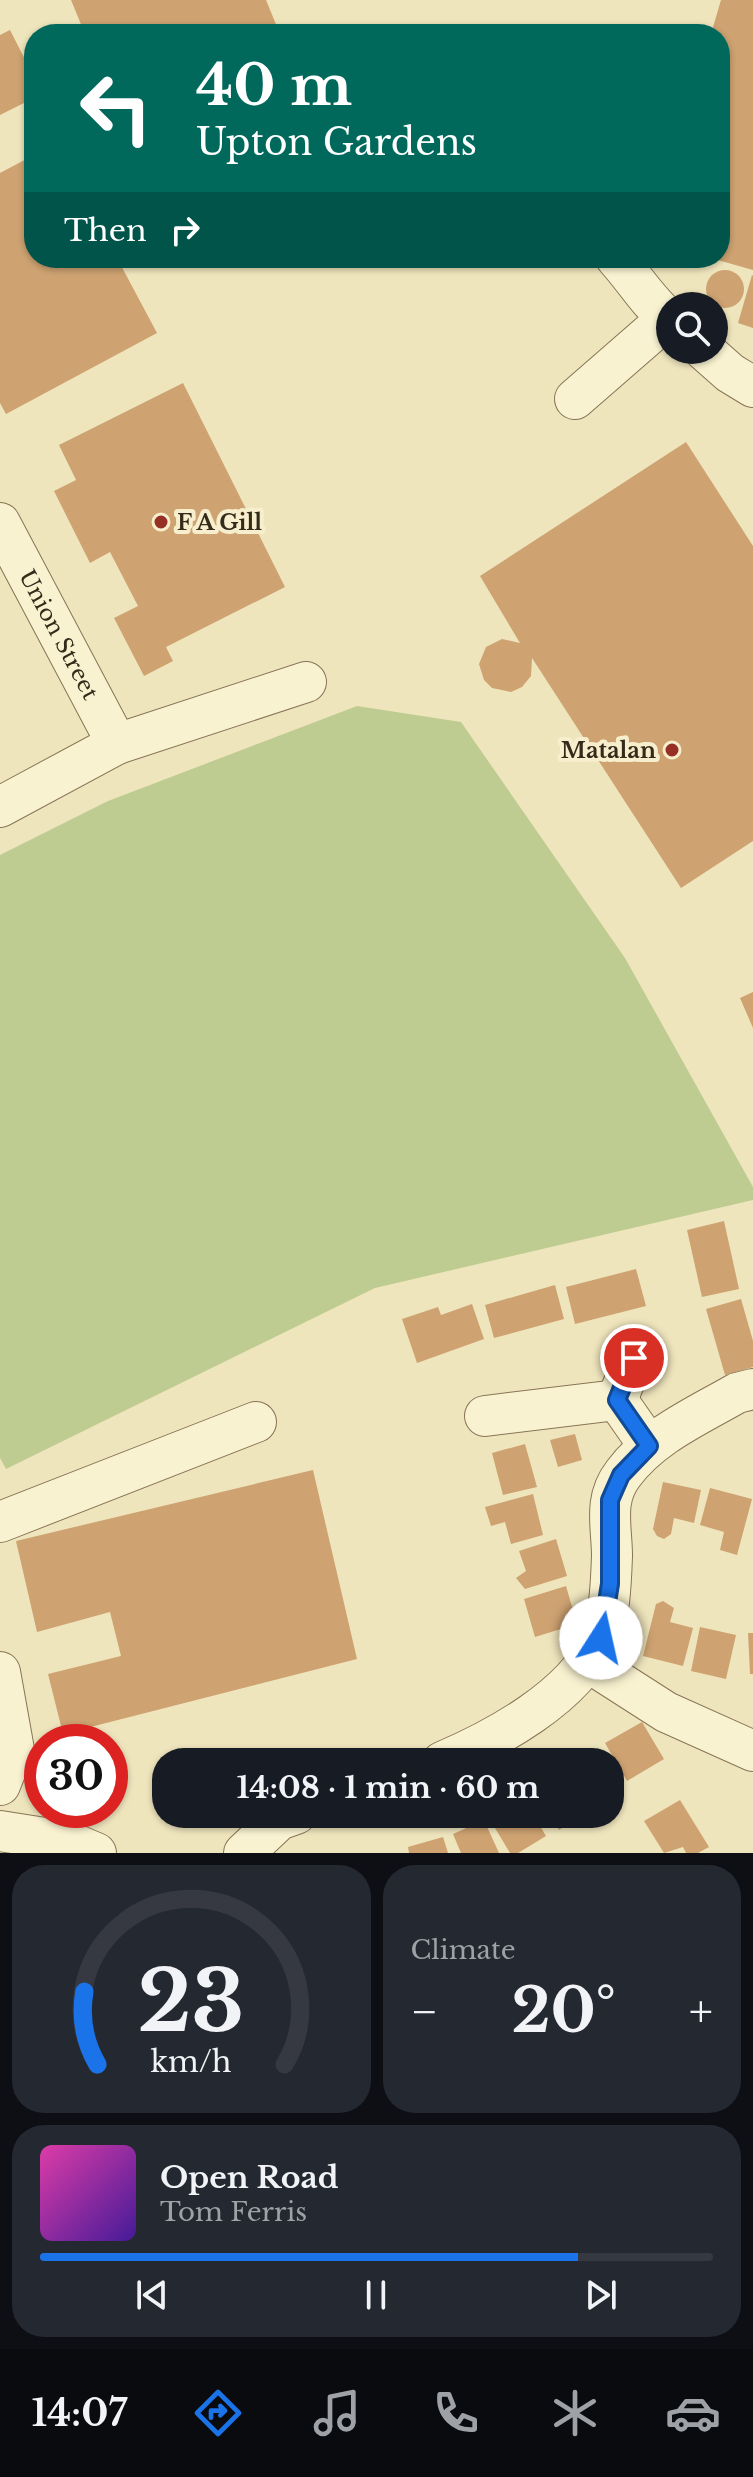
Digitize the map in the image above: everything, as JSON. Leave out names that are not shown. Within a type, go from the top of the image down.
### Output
[{"type":"street","points":[[625,268],[656,309]]},
{"type":"street","points":[[575,399],[656,330]]},
{"type":"street","points":[[720,364],[753,387]]},
{"type":"street","name":"Union Street","points":[[0,523],[117,744]]},
{"type":"street","points":[[0,807],[117,744],[306,682]]},
{"type":"street","points":[[617,1400],[634,1358]]},
{"type":"street","points":[[474,1748],[494,1739],[549,1699],[588,1662],[601,1638],[610,1584],[610,1500],[621,1475],[649,1446],[737,1393],[753,1389]]},
{"type":"street","points":[[485,1416],[617,1400]]},
{"type":"street","points":[[617,1400],[649,1446]]},
{"type":"street","points":[[0,1522],[256,1422]]},
{"type":"street","points":[[588,1662],[666,1712],[753,1751]]},
{"type":"street","points":[[0,1672],[14,1750],[0,1785]]},
{"type":"street","points":[[244,1853],[271,1828]]},
{"type":"street","points":[[0,1831],[70,1842],[96,1853]]},
{"type":"green space","points":[[357,706],[461,722],[625,958],[753,1187],[753,1200],[375,1288],[6,1469],[0,1458],[0,855],[108,801]]},
{"type":"building","points":[[71,0],[266,0],[276,24],[81,24]]},
{"type":"building","points":[[721,0],[753,0],[753,270],[730,264],[730,24],[714,24]]},
{"type":"building","points":[[10,30],[24,57],[24,103],[0,115],[0,35]]},
{"type":"building","points":[[24,160],[24,268],[122,268],[157,333],[6,414],[0,403],[0,173]]},
{"type":"building","points":[[718,271],[732,271],[743,282],[743,296],[732,307],[728,308],[728,292],[706,292],[707,282]]},
{"type":"building","points":[[753,276],[753,328],[738,323]]},
{"type":"building","name":"F A Gill","points":[[183,383],[285,587],[166,647],[173,661],[144,676],[114,618],[138,606],[110,552],[90,563],[54,491],[76,480],[59,445]]},
{"type":"building","name":"Matalan","points":[[686,442],[753,546],[753,841],[681,888],[532,658],[531,676],[522,687],[511,692],[492,688],[484,680],[479,664],[486,647],[502,639],[520,643],[480,576]]},
{"type":"building","points":[[753,992],[753,1028],[740,998]]},
{"type":"building","points":[[724,1221],[739,1289],[702,1297],[687,1230]]},
{"type":"building","points":[[636,1269],[646,1306],[575,1324],[566,1287]]},
{"type":"building","points":[[555,1285],[564,1319],[494,1338],[485,1305]]},
{"type":"building","points":[[741,1299],[753,1341],[753,1367],[725,1375],[706,1309]]},
{"type":"building","points":[[472,1304],[484,1339],[417,1363],[402,1319],[438,1307],[441,1315]]},
{"type":"building","points":[[575,1434],[582,1460],[558,1467],[550,1440]]},
{"type":"building","points":[[525,1444],[537,1487],[503,1495],[492,1453]]},
{"type":"building","points":[[313,1470],[357,1659],[102,1724],[60,1724],[48,1674],[121,1656],[110,1612],[37,1632],[16,1541]]},
{"type":"building","points":[[663,1482],[701,1490],[694,1523],[674,1518],[671,1534],[664,1539],[657,1536],[653,1529]]},
{"type":"building","points":[[710,1488],[752,1499],[737,1555],[720,1550],[724,1532],[700,1525]]},
{"type":"building","points":[[533,1494],[543,1535],[511,1544],[505,1522],[491,1526],[485,1507]]},
{"type":"building","points":[[556,1539],[567,1576],[525,1589],[516,1578],[526,1571],[519,1551]]},
{"type":"building","points":[[566,1586],[577,1624],[535,1637],[524,1599]]},
{"type":"building","points":[[663,1601],[674,1608],[670,1622],[693,1628],[683,1666],[643,1656],[656,1604]]},
{"type":"building","points":[[700,1627],[736,1635],[726,1679],[691,1671]]},
{"type":"building","points":[[748,1633],[753,1633],[753,1674],[750,1674]]},
{"type":"building","points":[[642,1722],[664,1759],[627,1781],[624,1776],[624,1748],[608,1748],[605,1743]]},
{"type":"building","points":[[680,1800],[709,1847],[698,1853],[686,1853],[683,1847],[664,1853],[644,1821]]},
{"type":"building","points":[[466,1828],[488,1828],[499,1853],[461,1853],[453,1834]]},
{"type":"building","points":[[495,1828],[541,1828],[546,1836],[518,1853],[510,1853]]},
{"type":"building","points":[[443,1837],[448,1853],[409,1853],[408,1847]]},
{"type":"place","name":"F A Gill","points":[[161,522]]},
{"type":"place","name":"Matalan","points":[[672,750]]},
{"type":"route","points":[[601,1638],[612,1554],[610,1500],[621,1475],[649,1446],[617,1400],[634,1358]]}]
